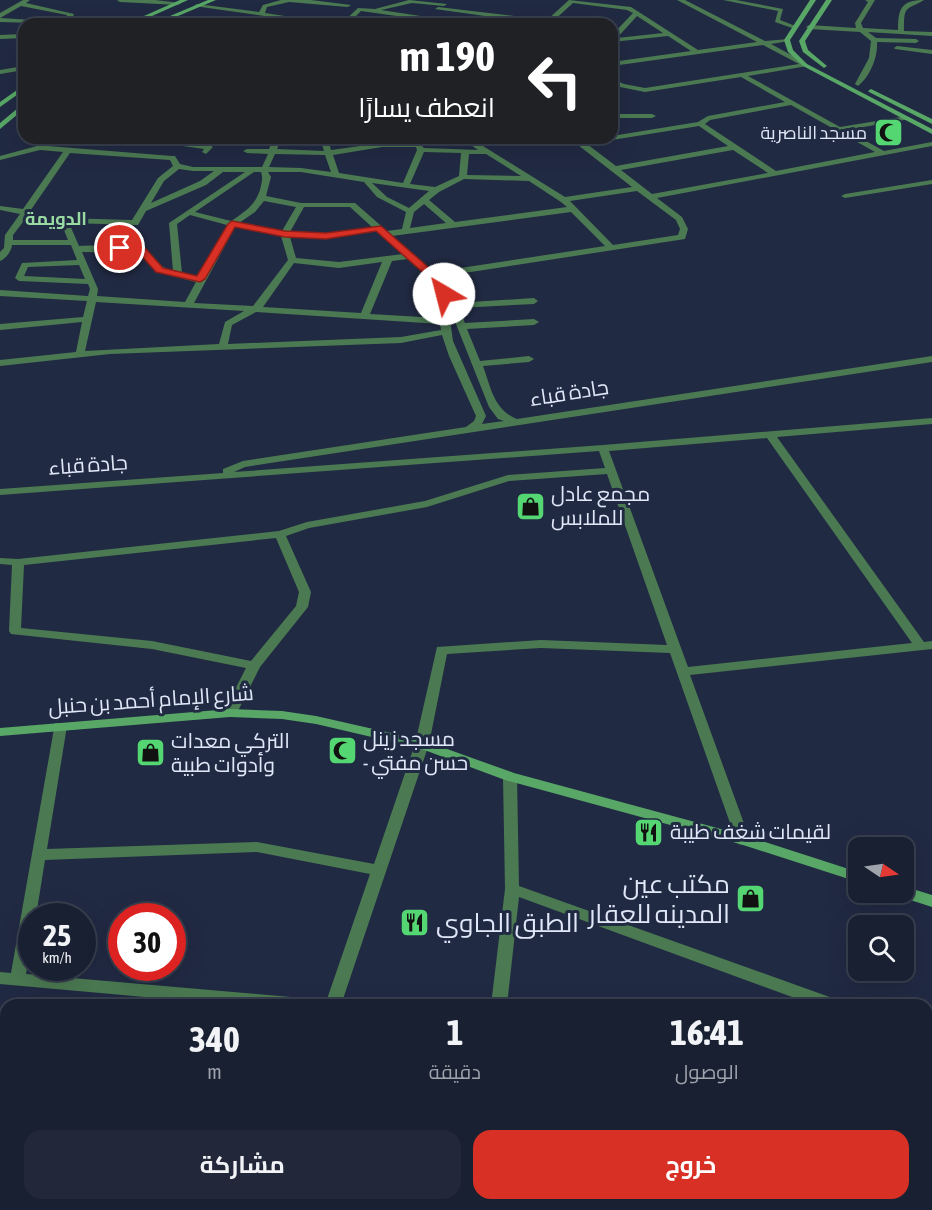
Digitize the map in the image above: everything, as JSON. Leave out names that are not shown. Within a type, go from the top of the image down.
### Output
[{"type":"main road","points":[[143,18],[185,0]]},
{"type":"main road","points":[[168,18],[213,0]]},
{"type":"main road","points":[[813,0],[787,40],[790,51],[805,65],[932,132]]},
{"type":"main road","points":[[829,0],[809,27],[802,41],[804,51],[812,58],[858,84],[932,122]]},
{"type":"main road","points":[[0,105],[18,92]]},
{"type":"main road","points":[[0,127],[18,110]]},
{"type":"main road","name":"شارع الإمام أحمد بن حنبل","points":[[0,732],[230,713],[282,715],[316,720],[422,744],[510,777],[743,840],[848,874]]},
{"type":"main road","points":[[914,895],[932,901]]},
{"type":"street","points":[[120,0],[178,3]]},
{"type":"street","points":[[261,14],[265,6],[289,0],[350,2],[360,9],[425,18],[444,4]]},
{"type":"street","points":[[680,0],[805,65]]},
{"type":"street","points":[[711,15],[725,0],[781,10]]},
{"type":"street","points":[[868,0],[872,0],[858,23],[860,29],[874,44],[932,52]]},
{"type":"street","points":[[371,11],[412,1],[444,4],[511,18]]},
{"type":"street","points":[[553,18],[573,1],[629,8],[698,53]]},
{"type":"street","points":[[0,18],[24,2],[71,14],[69,18]]},
{"type":"street","points":[[786,3],[777,21],[795,27]]},
{"type":"street","points":[[901,32],[901,13],[908,5],[922,3]]},
{"type":"street","points":[[197,6],[290,18]]},
{"type":"street","points":[[350,18],[360,9]]},
{"type":"street","points":[[618,33],[636,13]]},
{"type":"street","points":[[487,18],[490,15]]},
{"type":"street","points":[[0,18],[18,20]]},
{"type":"street","points":[[809,27],[932,34]]},
{"type":"street","points":[[618,39],[668,34]]},
{"type":"street","points":[[0,37],[16,36]]},
{"type":"street","points":[[0,44],[16,36]]},
{"type":"street","points":[[618,63],[787,40]]},
{"type":"street","points":[[874,44],[932,42]]},
{"type":"street","points":[[858,84],[873,57],[874,44]]},
{"type":"street","points":[[0,64],[3,71],[18,69]]},
{"type":"street","points":[[618,84],[645,90],[805,65]]},
{"type":"street","points":[[742,75],[882,153]]},
{"type":"street","points":[[618,137],[700,124],[708,118],[792,102]]},
{"type":"street","points":[[618,116],[652,116]]},
{"type":"street","points":[[839,129],[904,118]]},
{"type":"street","points":[[700,124],[775,174]]},
{"type":"street","points":[[0,158],[40,148],[46,144]]},
{"type":"street","points":[[194,144],[209,147],[206,152]]},
{"type":"street","points":[[188,305],[200,279],[232,224],[252,210],[262,198],[267,177],[264,171],[275,144]]},
{"type":"street","points":[[326,144],[335,174]]},
{"type":"street","points":[[474,144],[535,179],[564,200],[611,248]]},
{"type":"street","points":[[432,275],[682,237],[684,229],[679,219],[582,144]]},
{"type":"street","points":[[651,197],[932,144]]},
{"type":"street","points":[[247,151],[328,153],[382,145],[419,145],[421,150]]},
{"type":"street","points":[[614,169],[735,147]]},
{"type":"street","points":[[40,148],[67,152],[172,158],[177,166]]},
{"type":"street","points":[[421,150],[485,152]]},
{"type":"street","points":[[406,185],[421,150]]},
{"type":"street","points":[[0,258],[5,242],[67,152]]},
{"type":"street","points":[[463,177],[465,152]]},
{"type":"street","points":[[0,208],[22,216],[64,221],[135,223],[161,180],[177,166],[220,171],[335,174],[436,190]]},
{"type":"street","points":[[142,210],[203,183],[220,171]]},
{"type":"street","points":[[178,275],[173,223],[252,171]]},
{"type":"street","points":[[405,232],[410,211],[436,190],[463,177],[535,179]]},
{"type":"street","points":[[366,178],[372,190],[386,201],[410,211]]},
{"type":"street","points":[[845,196],[932,182]]},
{"type":"street","points":[[564,200],[639,188]]},
{"type":"street","points":[[262,198],[301,205],[352,205],[432,275],[463,326],[494,407],[502,417],[514,421]]},
{"type":"street","points":[[424,200],[453,225]]},
{"type":"street","points":[[292,260],[285,234],[301,205]]},
{"type":"street","points":[[190,213],[285,234],[326,236],[382,231],[405,232],[573,209]]},
{"type":"street","points":[[64,221],[94,289],[80,354]]},
{"type":"street","points":[[5,242],[133,249],[142,251],[160,270],[200,279]]},
{"type":"street","points":[[292,260],[339,265],[410,256]]},
{"type":"street","points":[[365,315],[388,259]]},
{"type":"street","points":[[224,347],[228,324],[258,308],[292,260]]},
{"type":"street","points":[[82,262],[25,265],[19,278],[91,282]]},
{"type":"street","points":[[0,292],[443,321]]},
{"type":"street","points":[[444,294],[443,321],[446,332],[481,416],[478,423],[470,428]]},
{"type":"street","points":[[452,306],[534,301]]},
{"type":"street","points":[[0,327],[88,319]]},
{"type":"street","points":[[463,326],[534,322]]},
{"type":"street","points":[[0,363],[80,354],[401,340],[446,332]]},
{"type":"street","points":[[477,364],[529,359]]},
{"type":"street","name":"جادة قباء","points":[[215,475],[243,465],[470,428],[932,359]]},
{"type":"street","name":"جادة قباء","points":[[0,492],[603,448],[932,421]]},
{"type":"street","points":[[770,434],[927,646]]},
{"type":"street","points":[[603,448],[743,840]]},
{"type":"street","points":[[0,561],[18,562],[280,534],[308,525],[427,504],[508,478],[611,471]]},
{"type":"street","points":[[230,713],[254,666],[302,607],[305,592],[280,534]]},
{"type":"street","points":[[18,562],[15,631],[152,645],[254,666]]},
{"type":"street","points":[[335,999],[422,744],[441,650],[541,644],[675,649]]},
{"type":"street","points":[[683,672],[927,646]]},
{"type":"street","points":[[30,903],[60,726]]},
{"type":"street","points":[[500,999],[512,890],[510,777]]},
{"type":"street","points":[[38,855],[257,847],[379,870]]},
{"type":"street","points":[[512,890],[815,999]]},
{"type":"street","points":[[0,978],[18,978]]},
{"type":"street","points":[[40,981],[185,999]]},
{"type":"place","name":"مسجد الناصرية","points":[[888,133]]},
{"type":"place","name":"مجمع عادل للملابس","points":[[530,506]]},
{"type":"place","name":"مسجد زينل - حسن مفتي","points":[[342,751]]},
{"type":"place","name":"التركي معدات وأدوات طبية","points":[[150,753]]},
{"type":"place","name":"لقيمات شغف طيبة","points":[[649,832]]},
{"type":"place","name":"مكتب عين المدينه للعقار","points":[[751,899]]},
{"type":"place","name":"الطبق الجاوي","points":[[415,923]]},
{"type":"district","name":"الدويمة","points":[[56,219]]},
{"type":"route","points":[[120,248],[142,251],[160,270],[200,279],[232,224],[285,234],[326,236],[378,228],[432,275],[444,294]]}]
